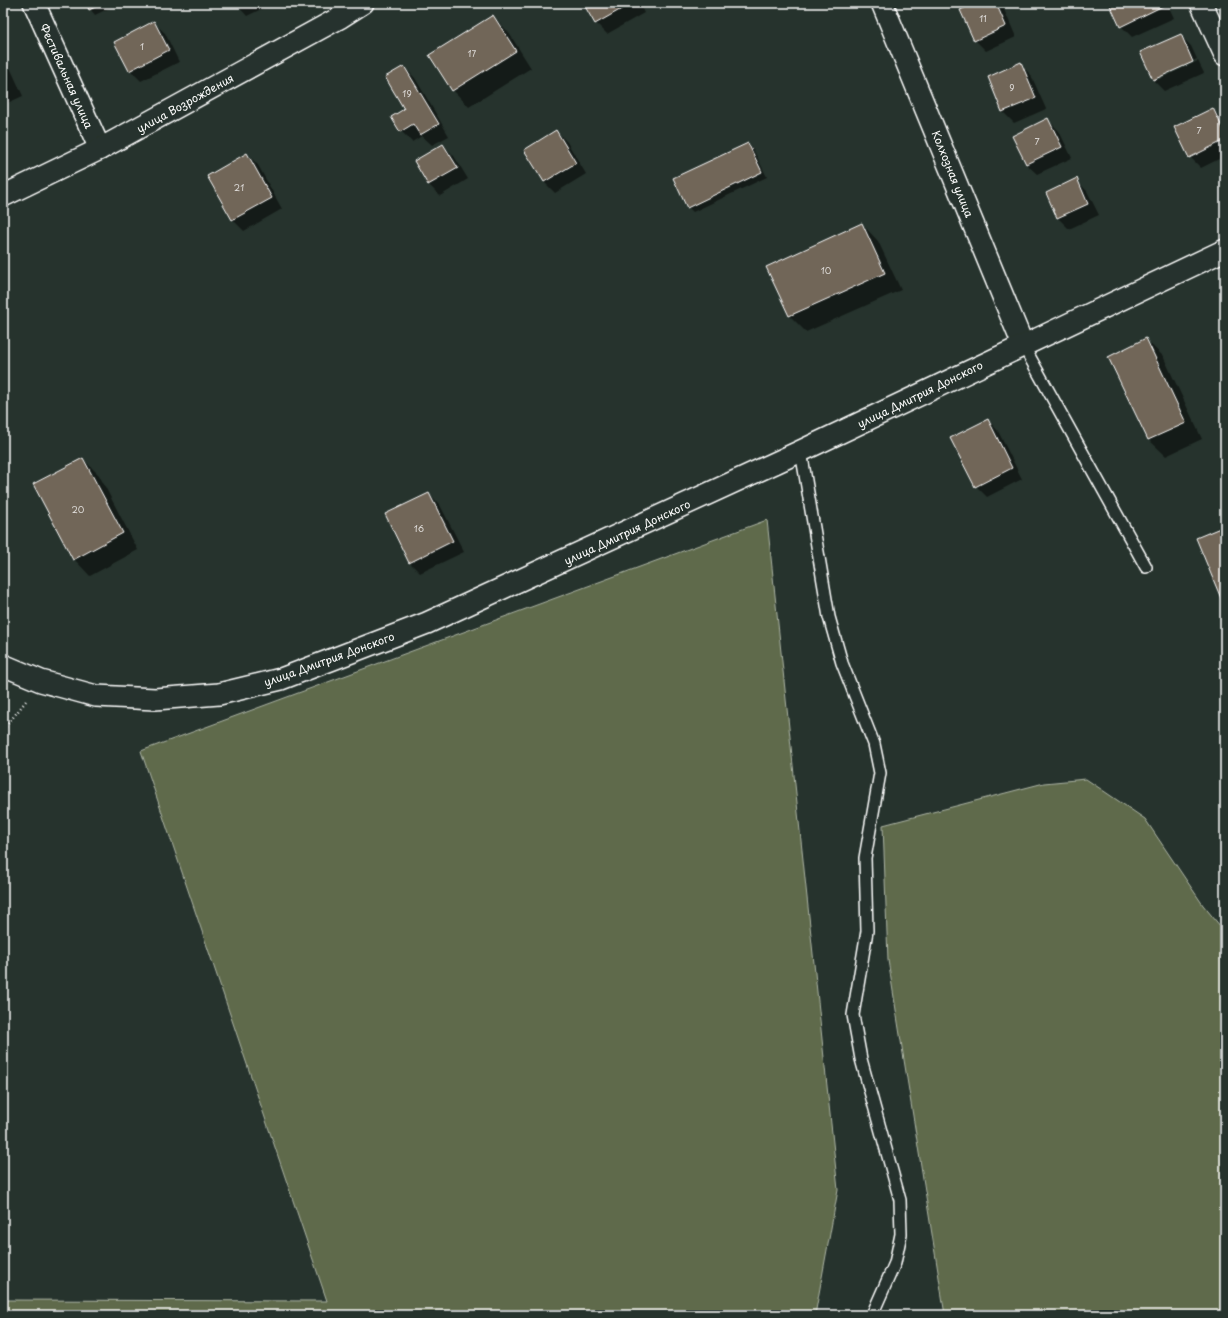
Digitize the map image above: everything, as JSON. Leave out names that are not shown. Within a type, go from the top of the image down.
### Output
[{"type":"street","name":"Фестивальная улица","points":[[34,3],[100,149]]},
{"type":"street","name":"улица Возрождения","points":[[3,196],[100,149],[337,10],[363,3]]},
{"type":"street","name":"Колхозная улица","points":[[882,3],[1023,345]]},
{"type":"street","points":[[1201,3],[1225,56]]},
{"type":"street","name":"улица Дмитрия Донского","points":[[3,665],[41,681],[96,696],[155,699],[219,694],[280,679],[427,623],[801,451],[1225,250]]},
{"type":"lane","points":[[1023,345],[1146,567]]},
{"type":"lane","points":[[801,451],[829,617],[842,663],[874,744],[880,773],[865,858],[867,931],[853,1015],[861,1059],[900,1200],[901,1234],[895,1263],[872,1315]]},
{"type":"path","points":[[3,730],[41,681]]},
{"type":"green space","points":[[767,520],[838,1190],[815,1315],[3,1315],[3,1300],[327,1301],[141,751]]},
{"type":"green space","points":[[1086,779],[1145,819],[1203,905],[1225,932],[1225,1315],[945,1315],[888,960],[883,825],[1044,783]]},
{"type":"building","points":[[86,3],[104,3],[89,10]]},
{"type":"building","points":[[583,3],[632,3],[595,24]]},
{"type":"building","points":[[975,3],[996,3],[1006,26],[974,41],[960,10]]},
{"type":"building","points":[[1109,3],[1162,3],[1163,6],[1120,27]]},
{"type":"building","points":[[493,15],[516,51],[452,91],[429,55]]},
{"type":"building","points":[[154,21],[169,50],[129,71],[114,42]]},
{"type":"building","points":[[1181,34],[1193,62],[1153,80],[1140,52]]},
{"type":"building","points":[[1021,62],[1036,98],[1002,112],[988,77]]},
{"type":"building","points":[[404,66],[439,124],[420,135],[413,124],[400,132],[391,117],[404,109],[385,77]]},
{"type":"building","points":[[3,71],[7,79],[3,81]]},
{"type":"building","points":[[1213,108],[1225,133],[1225,140],[1189,158],[1174,127]]},
{"type":"building","points":[[1048,118],[1062,147],[1026,164],[1012,136]]},
{"type":"building","points":[[556,130],[576,163],[544,182],[524,150]]},
{"type":"building","points":[[748,143],[762,172],[687,208],[673,178]]},
{"type":"building","points":[[443,144],[458,168],[428,185],[414,161]]},
{"type":"building","points":[[247,153],[272,198],[232,220],[207,176]]},
{"type":"building","points":[[1077,178],[1088,204],[1057,218],[1046,193]]},
{"type":"building","points":[[862,223],[885,273],[789,316],[766,267]]},
{"type":"building","points":[[1146,338],[1186,423],[1148,440],[1108,357]]},
{"type":"building","points":[[988,419],[1012,468],[975,487],[950,438]]},
{"type":"building","points":[[83,458],[123,533],[73,560],[33,484]]},
{"type":"building","points":[[429,493],[453,541],[409,563],[385,514]]},
{"type":"building","points":[[1225,526],[1225,608],[1196,538]]}]
